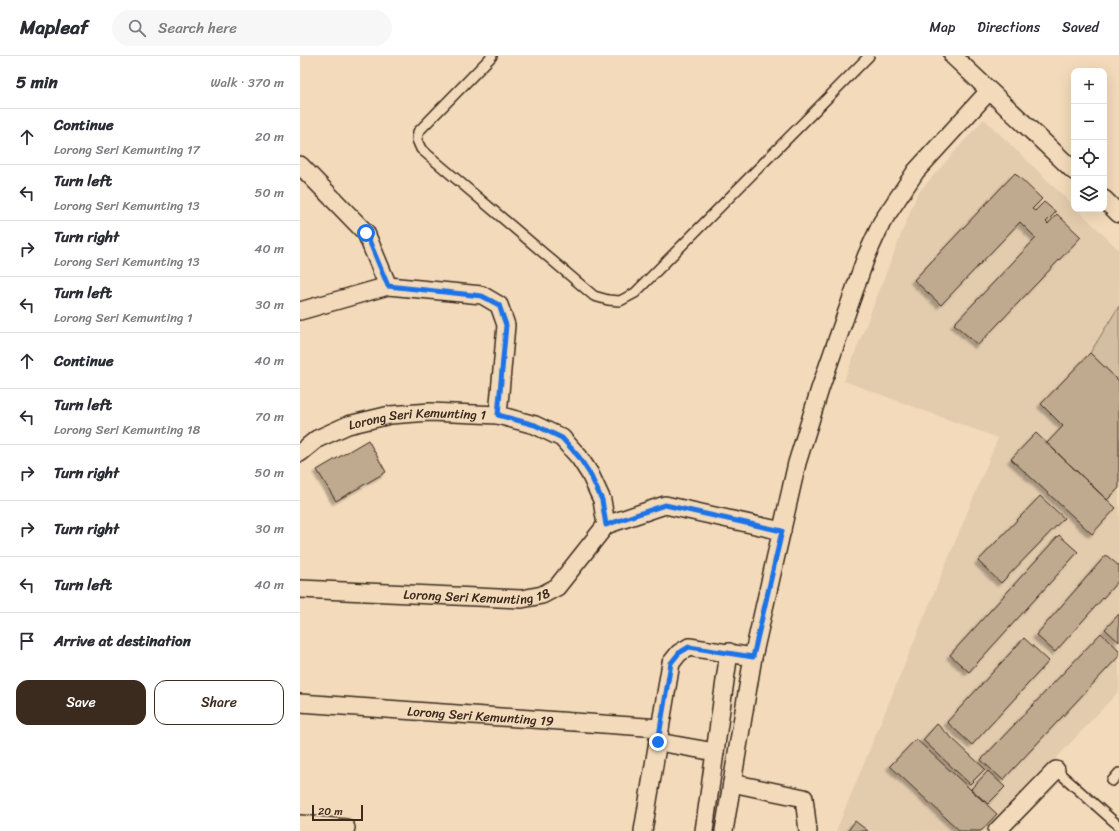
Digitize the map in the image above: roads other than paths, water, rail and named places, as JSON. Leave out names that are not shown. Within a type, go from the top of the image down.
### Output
[{"type":"street","points":[[953,56],[1071,168]]},
{"type":"street","points":[[724,831],[753,657],[797,462],[817,396],[866,257],[882,222],[916,171],[989,91]]},
{"type":"street","points":[[300,165],[366,233],[388,286]]},
{"type":"street","points":[[1107,203],[1119,214]]},
{"type":"street","points":[[300,311],[388,286],[482,296],[499,305],[506,325],[498,415]]},
{"type":"street","name":"Lorong Seri Kemunting 1","points":[[300,453],[317,439],[348,425],[390,415],[430,412],[498,415],[535,425],[562,438],[579,457],[590,474],[602,500],[606,525]]},
{"type":"street","points":[[606,525],[665,505],[782,531]]},
{"type":"street","name":"Lorong Seri Kemunting 18","points":[[300,589],[522,599],[542,595],[557,587],[606,525]]},
{"type":"street","points":[[643,831],[671,663],[679,653],[689,647],[729,652],[753,657]]},
{"type":"street","points":[[704,831],[729,652]]},
{"type":"street","name":"Lorong Seri Kemunting 19","points":[[300,703],[659,735],[715,752]]},
{"type":"street","points":[[997,831],[1056,770]]},
{"type":"street","points":[[732,783],[804,798],[808,831]]},
{"type":"street","points":[[300,824],[346,828]]},
{"type":"lane","points":[[492,56],[418,132],[417,140],[421,149],[594,296],[608,300],[620,301],[635,293],[869,56]]},
{"type":"lane","points":[[1056,770],[1119,827],[1116,831]]},
{"type":"lane","points":[[1112,780],[1119,773]]}]
